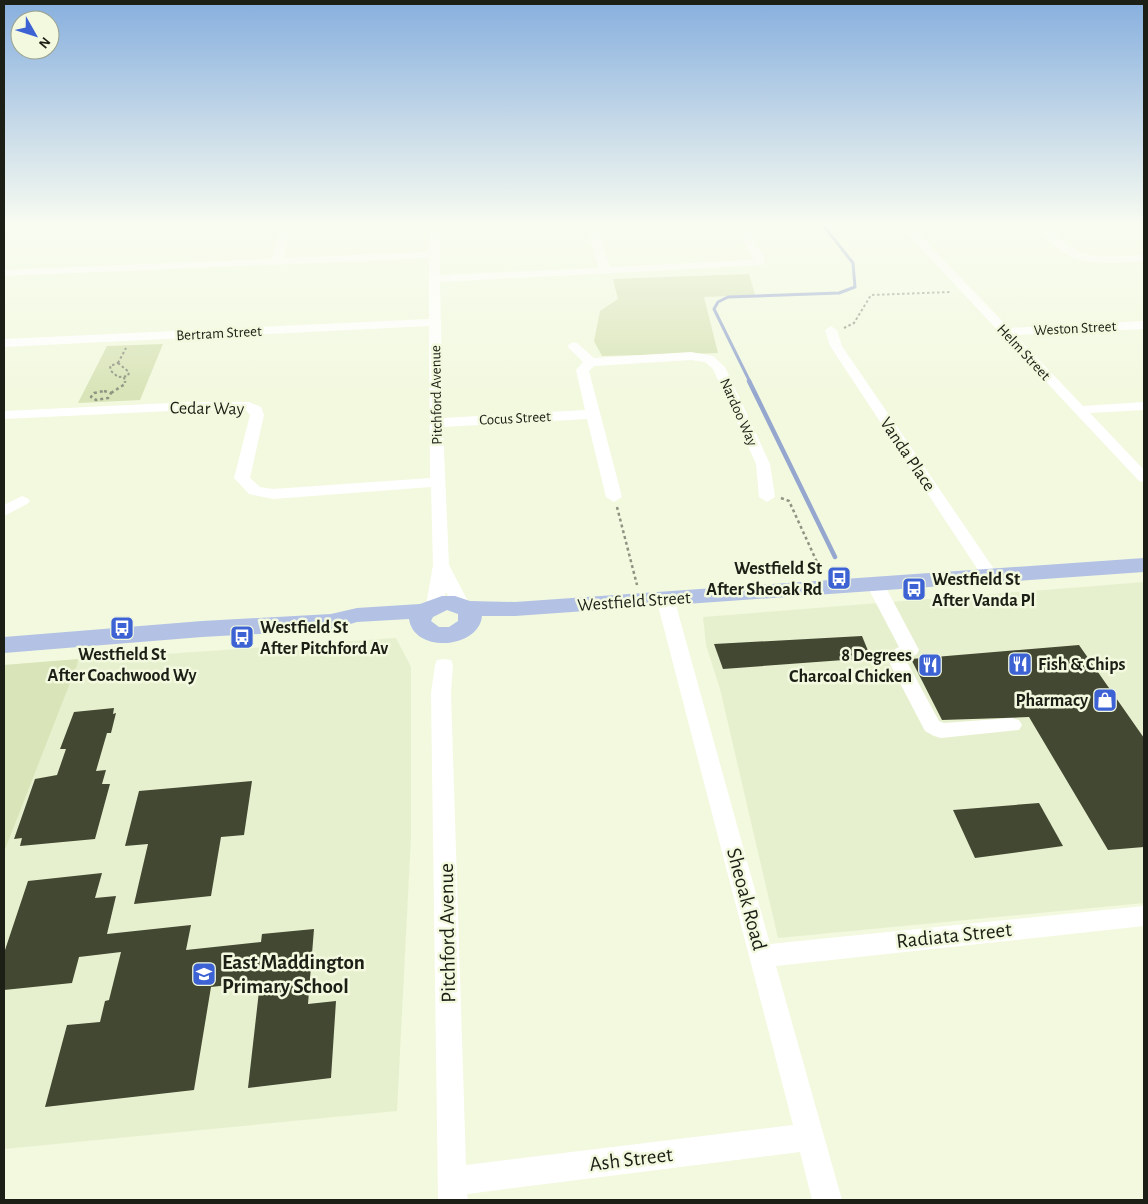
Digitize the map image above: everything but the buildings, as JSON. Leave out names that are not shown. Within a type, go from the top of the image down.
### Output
[{"type":"main road","name":"Westfield Street","points":[[465,613],[1144,565]]},
{"type":"main road","points":[[4,645],[202,629],[331,622],[348,626],[373,624],[428,614],[449,603],[465,613],[455,634],[447,635],[432,634],[428,614]]},
{"type":"street","name":"Pitchford Avenue","points":[[428,614],[441,564],[436,423],[435,281]]},
{"type":"street","name":"Helm Street","points":[[957,281],[1144,478]]},
{"type":"street","name":"Bertram Street","points":[[4,343],[435,322]]},
{"type":"street","name":"Weston Street","points":[[1006,332],[1144,325]]},
{"type":"street","name":"Vanda Place","points":[[831,330],[836,346],[990,575]]},
{"type":"street","points":[[572,346],[591,362],[582,370],[614,497]]},
{"type":"street","name":"Nardoo Way","points":[[591,362],[691,356],[709,359],[719,367],[762,464],[767,497]]},
{"type":"street","name":"Cedar Way","points":[[4,416],[191,406],[249,406],[256,410],[256,415],[242,478],[249,489],[258,493],[273,494],[439,482]]},
{"type":"street","points":[[1079,410],[1144,406]]},
{"type":"street","name":"Cocus Street","points":[[436,423],[594,414]]},
{"type":"street","points":[[4,512],[22,501]]},
{"type":"street","name":"Pitchford Avenue","points":[[441,564],[465,613]]},
{"type":"street","points":[[875,584],[910,650],[899,655],[898,662],[932,726],[941,731],[1012,725]]},
{"type":"street","name":"Sheoak Road","points":[[665,598],[763,956],[827,1200]]},
{"type":"street","name":"Pitchford Avenue","points":[[444,665],[441,693],[452,1190]]},
{"type":"street","name":"Radiata Street","points":[[763,956],[1144,916]]},
{"type":"street","name":"Ash Street","points":[[452,1190],[810,1137]]},
{"type":"path","points":[[831,330],[849,328],[858,321],[867,298],[871,296],[966,291]]},
{"type":"path","points":[[118,362],[129,372],[124,377],[118,377],[111,371],[110,366],[118,362],[124,355],[125,344]]},
{"type":"path","points":[[111,393],[101,391],[94,393],[91,397],[96,400],[104,400],[125,384],[124,377]]},
{"type":"path","points":[[614,497],[637,586]]},
{"type":"path","points":[[786,499],[789,500],[822,574]]},
{"type":"shaded area","points":[[614,281],[751,281],[755,295],[704,297],[718,353],[602,356],[594,341],[600,311],[618,299]]},
{"type":"shaded area","points":[[163,344],[140,400],[78,403],[107,346]]},
{"type":"shaded area","points":[[1144,582],[1144,903],[778,938],[720,689],[706,645],[703,617]]},
{"type":"shaded area","name":"East Maddington Primary School","points":[[396,638],[411,667],[411,837],[397,1111],[4,1149],[4,665]]},
{"type":"shaded area","points":[[78,659],[77,665],[4,852],[4,665]]},
{"type":"waterway","points":[[750,382],[714,309],[718,302],[728,297],[839,293],[855,287],[855,281]]},
{"type":"waterway","points":[[749,381],[835,557]]},
{"type":"place","name":"Westfield St After Sheoak Rd","points":[[839,578]]},
{"type":"place","name":"Westfield St After Vanda Pl","points":[[914,589]]},
{"type":"place","name":"Westfield St After Coachwood Wy","points":[[122,628]]},
{"type":"place","name":"Westfield St After Pitchford Av","points":[[242,637]]},
{"type":"place","name":"Fish & Chips","points":[[1020,664]]},
{"type":"place","name":"8 Degrees Charcoal Chicken","points":[[930,665]]},
{"type":"place","name":"Pharmacy","points":[[1105,700]]},
{"type":"place","name":"East Maddington Primary School","points":[[204,974]]}]
